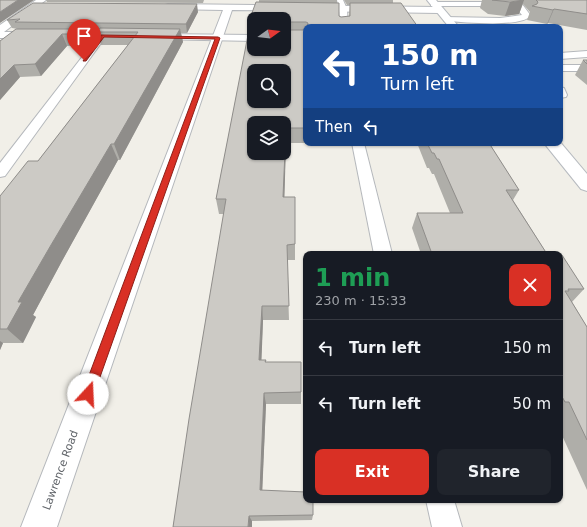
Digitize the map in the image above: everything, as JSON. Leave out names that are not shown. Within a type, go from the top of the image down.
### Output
[{"type":"street","points":[[0,30],[38,3],[50,6]]},
{"type":"street","points":[[159,6],[343,9],[434,4],[451,24]]},
{"type":"street","name":"Lawrence Road","points":[[39,527],[228,7]]},
{"type":"street","points":[[563,56],[587,54]]},
{"type":"street","points":[[554,146],[587,185]]},
{"type":"lane","points":[[340,0],[343,9],[344,24]]},
{"type":"lane","points":[[434,4],[513,4],[519,6],[527,16],[523,18],[504,20],[447,19]]},
{"type":"lane","points":[[0,35],[39,35]]},
{"type":"lane","points":[[55,35],[133,37]]},
{"type":"lane","points":[[0,173],[102,36]]},
{"type":"lane","points":[[148,37],[247,38]]},
{"type":"lane","points":[[563,68],[587,68]]},
{"type":"lane","points":[[359,146],[382,251]]},
{"type":"lane","points":[[441,503],[446,527]]},
{"type":"building","points":[[0,0],[18,0],[0,12]]},
{"type":"building","points":[[492,0],[524,0],[510,2]]},
{"type":"building","points":[[536,0],[587,0],[587,14],[532,6],[537,4],[538,2]]},
{"type":"building","points":[[256,2],[339,3],[339,16],[341,17],[350,16],[350,3],[401,3],[416,24],[308,24],[306,22],[291,22],[291,12],[252,12]]},
{"type":"building","points":[[33,3],[197,4],[186,24],[15,22],[20,19],[7,20]]},
{"type":"building","points":[[100,28],[180,29],[114,144],[111,144],[18,302],[22,302],[7,329],[0,329],[0,196],[28,161],[38,161],[138,32],[97,32]]},
{"type":"building","points":[[16,29],[89,29],[85,34],[62,34],[35,64],[14,65],[0,79],[0,41]]},
{"type":"building","points":[[291,30],[303,30],[303,128],[291,128],[291,116],[247,116],[247,160],[285,160],[283,197],[295,197],[295,244],[287,245],[289,306],[262,306],[259,360],[266,360],[265,362],[301,362],[301,392],[264,393],[260,490],[303,492],[303,503],[313,503],[313,515],[249,516],[248,527],[173,527],[189,419],[226,199],[216,199],[247,40],[247,56],[291,56]]},
{"type":"building","points":[[428,146],[491,146],[519,190],[506,190],[545,251],[431,251],[417,213],[463,213],[439,159],[437,159],[434,153],[432,153]]},
{"type":"building","points":[[563,257],[584,289],[568,289],[569,291],[565,291],[587,327],[587,440],[569,402],[565,402],[563,398]]},
{"type":"route","points":[[84,60],[102,36],[218,38],[88,394]]}]
